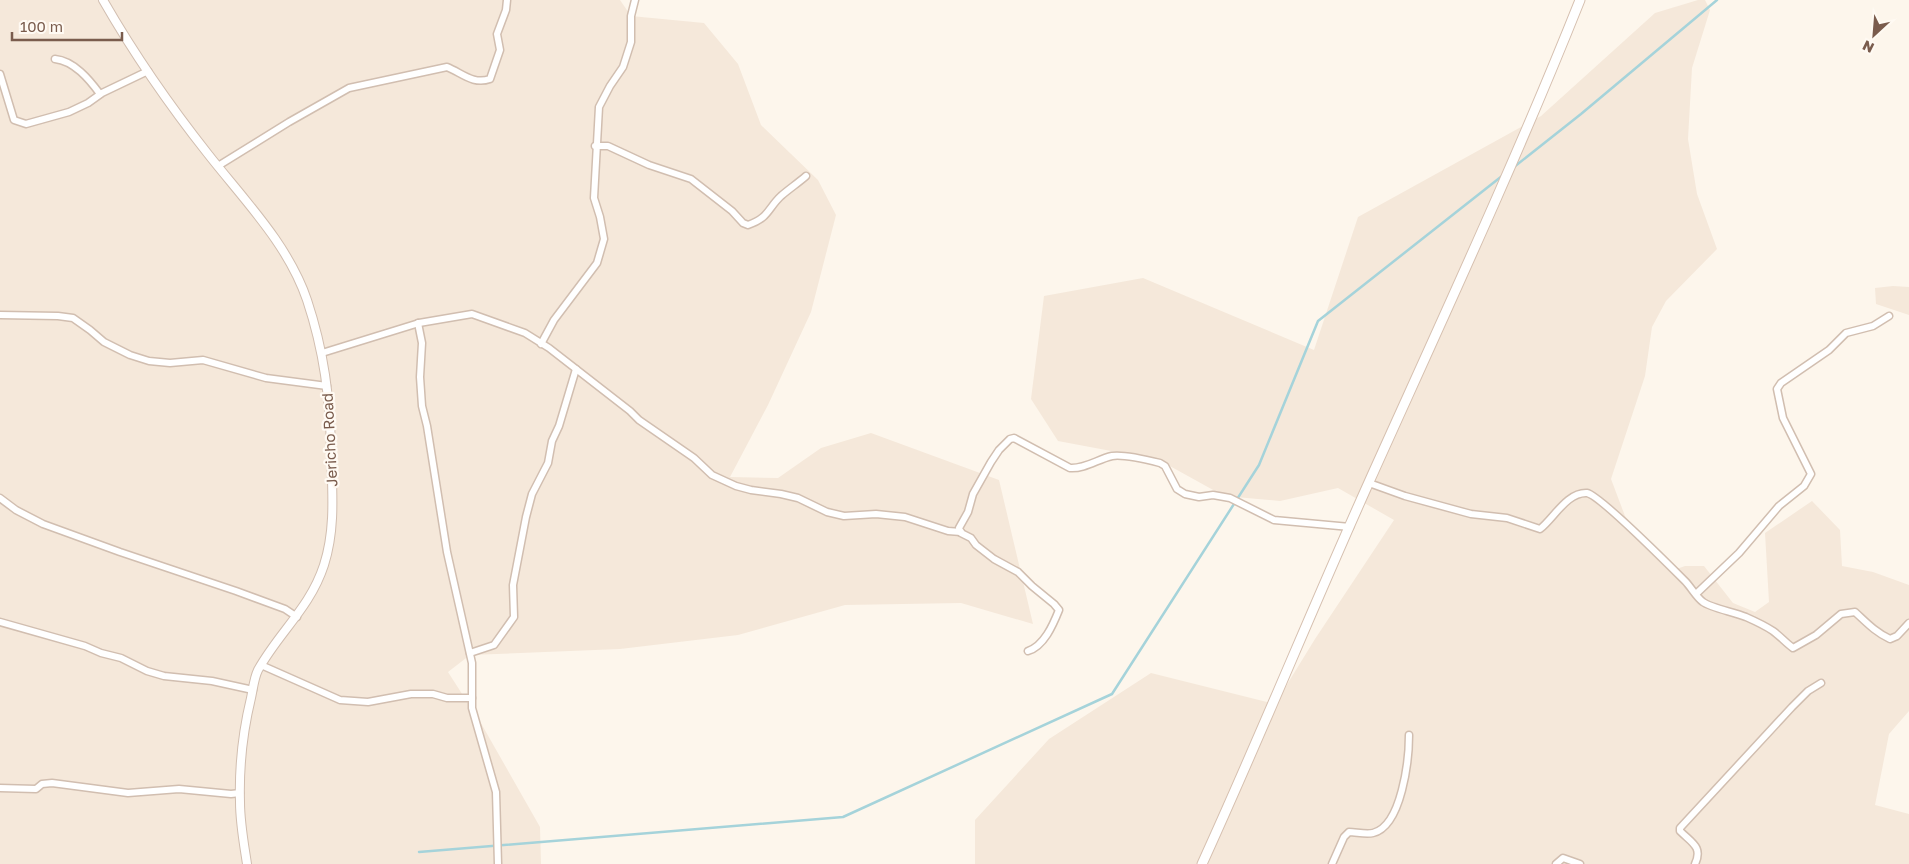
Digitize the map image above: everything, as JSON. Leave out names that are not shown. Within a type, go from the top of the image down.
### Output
[{"type":"main road","points":[[1202,864],[1369,483],[1469,262],[1556,61],[1580,0]]},
{"type":"street","name":"Jericho Road","points":[[103,0],[127,42],[218,166],[274,237],[291,266],[306,299],[322,353],[330,405],[332,515],[327,554],[318,583],[297,617],[256,672],[248,710],[240,793],[247,864]]},
{"type":"street","points":[[218,166],[348,88],[446,67],[468,79],[483,82],[490,79],[500,50],[497,34],[506,10],[507,0]]},
{"type":"street","points":[[542,344],[554,320],[597,263],[604,239],[594,198],[599,107],[623,67],[630,42],[631,16],[635,0]]},
{"type":"street","points":[[55,60],[66,60],[100,94]]},
{"type":"street","points":[[0,74],[14,120],[26,124],[70,112],[88,103],[100,94],[148,71]]},
{"type":"street","points":[[596,146],[608,146],[649,165],[691,179],[732,211],[743,223],[748,225],[757,222],[770,212],[780,197],[806,176]]},
{"type":"street","points":[[322,353],[418,323],[472,314],[526,333],[576,369],[656,434],[694,458],[712,475],[736,486],[798,498],[827,512],[844,516],[876,514],[905,517],[948,531],[961,532],[971,538],[976,545],[994,559],[1018,572],[1059,610],[1046,636],[1036,649],[1028,651]]},
{"type":"street","points":[[0,315],[73,318],[104,342],[130,355],[150,361],[170,363],[203,360],[266,378],[327,386]]},
{"type":"street","points":[[1696,594],[1739,553],[1779,506],[1804,486],[1811,474],[1783,418],[1777,390],[1781,383],[1829,350],[1846,333],[1873,326],[1889,316]]},
{"type":"street","points":[[418,323],[422,343],[420,377],[422,406],[427,426],[447,552],[472,663],[472,708],[496,792],[498,864]]},
{"type":"street","points":[[470,653],[494,645],[514,617],[513,584],[526,517],[532,494],[548,463],[552,441],[564,412],[576,369]]},
{"type":"street","points":[[961,532],[959,528],[968,512],[973,494],[999,450],[1010,439],[1014,438],[1070,468],[1077,468],[1102,458],[1116,455],[1160,462],[1165,466],[1178,490],[1185,494],[1199,497],[1213,495],[1230,498],[1274,520],[1350,527]]},
{"type":"street","points":[[1369,483],[1405,496],[1471,514],[1508,518],[1540,529],[1548,523],[1571,497],[1580,493],[1590,494],[1600,500],[1608,510],[1647,543],[1703,602],[1762,624],[1793,648],[1816,635],[1841,614],[1855,612],[1864,623],[1880,635],[1890,639],[1897,636],[1909,623]]},
{"type":"street","points":[[0,498],[16,510],[43,524],[120,552],[236,590],[285,609],[297,617]]},
{"type":"street","points":[[0,622],[85,646],[164,676],[212,681],[253,690]]},
{"type":"street","points":[[261,665],[340,700],[368,702],[419,694],[433,694],[447,698],[472,698]]},
{"type":"street","points":[[1695,864],[1699,855],[1698,849],[1680,831],[1680,828],[1792,707],[1808,691],[1821,683]]},
{"type":"street","points":[[1332,864],[1344,836],[1349,832],[1373,833],[1383,827],[1398,808],[1409,756],[1409,735]]},
{"type":"street","points":[[0,788],[36,789],[42,784],[52,783],[128,793],[179,789],[231,794],[240,793]]},
{"type":"street","points":[[1556,864],[1563,858],[1580,864]]},
{"type":"shaded area","points":[[0,0],[620,0],[631,16],[704,23],[738,64],[761,125],[818,180],[836,215],[811,312],[768,405],[730,477],[778,478],[821,448],[871,433],[999,480],[1033,624],[961,603],[845,605],[738,635],[620,649],[470,655],[448,672],[482,725],[540,827],[541,864],[0,864]]},
{"type":"shaded area","points":[[1698,0],[1705,0],[1710,10],[1692,68],[1688,139],[1697,194],[1717,249],[1666,301],[1652,327],[1645,376],[1611,479],[1625,516],[1671,571],[1685,566],[1704,566],[1733,603],[1755,612],[1769,602],[1765,533],[1812,501],[1840,530],[1842,566],[1873,572],[1909,585],[1909,711],[1889,734],[1875,805],[1909,814],[1909,864],[975,864],[975,820],[1049,739],[1151,673],[1275,704],[1315,639],[1394,520],[1338,488],[1280,501],[1224,496],[1159,460],[1058,441],[1031,399],[1044,296],[1143,278],[1314,350],[1358,217],[1541,116],[1655,13]]},
{"type":"shaded area","points":[[1909,287],[1909,315],[1876,304],[1875,288]]},
{"type":"waterway","points":[[1514,167],[1581,114],[1717,0]]},
{"type":"waterway","points":[[419,852],[843,817],[1112,694],[1259,465],[1318,321],[1502,176]]}]
